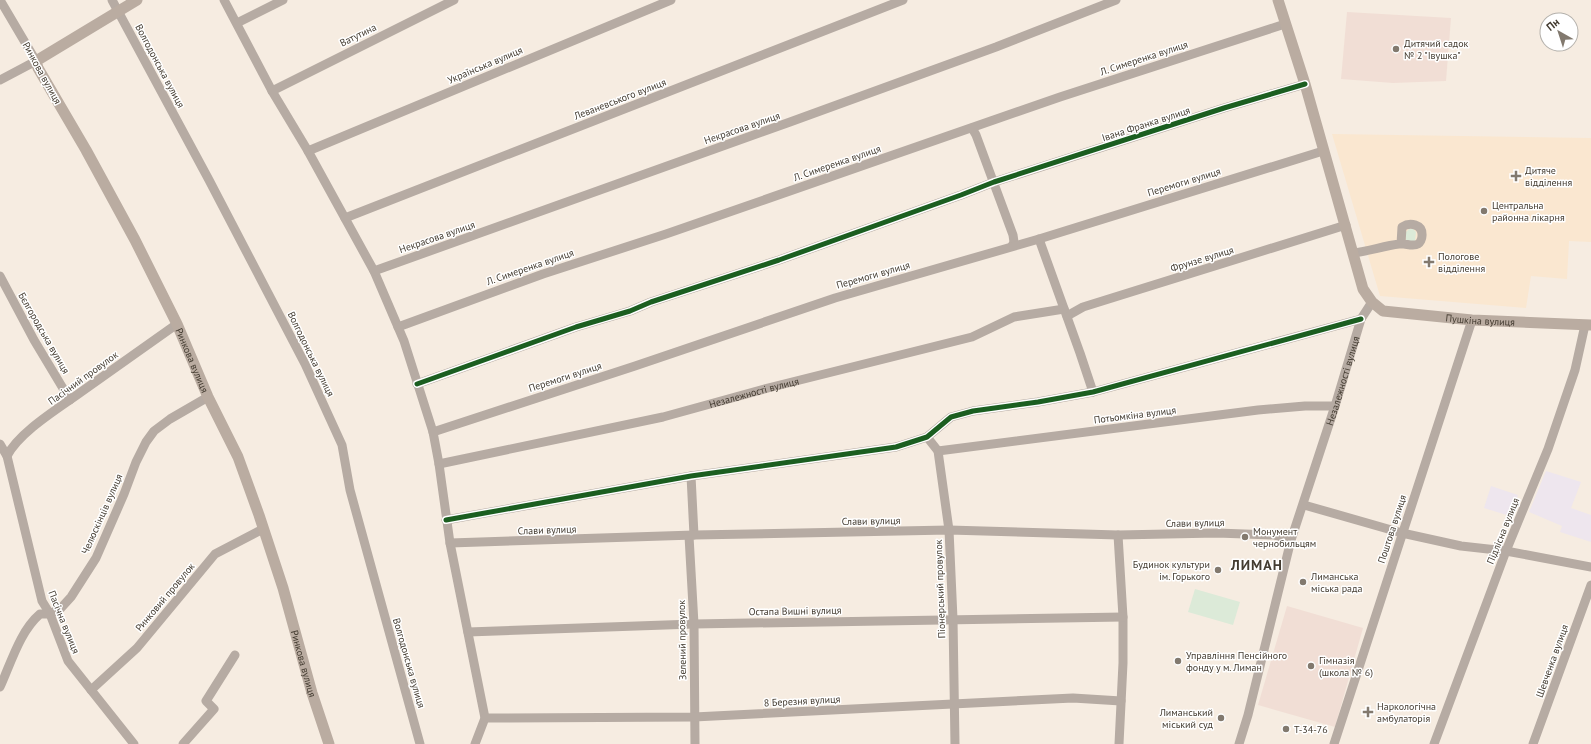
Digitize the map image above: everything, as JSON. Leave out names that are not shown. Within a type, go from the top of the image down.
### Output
[{"type":"main road","points":[[36,61],[137,0]]},
{"type":"main road","points":[[1278,0],[1305,84],[1363,289],[1372,302]]},
{"type":"main road","name":"Ринкова вулиця","points":[[36,61],[43,78],[86,150],[135,240],[177,324],[208,397],[238,457],[283,588],[312,693],[329,744]]},
{"type":"main road","name":"Пушкіна вулиця","points":[[1372,302],[1383,310],[1472,320],[1588,325]]},
{"type":"street","name":"Ринкова вулиця","points":[[0,0],[36,61]]},
{"type":"street","name":"Волгодонська вулиця","points":[[112,0],[209,180],[305,364],[342,445],[350,490],[420,744]]},
{"type":"street","points":[[224,0],[272,91],[308,151],[374,271],[398,327],[433,432],[439,464],[450,543],[485,718],[475,744]]},
{"type":"street","points":[[237,23],[283,0]]},
{"type":"street","name":"Ватутина","points":[[272,91],[454,0]]},
{"type":"street","name":"Українська вулиця","points":[[308,151],[672,0]]},
{"type":"street","name":"Леваневського вулиця","points":[[344,218],[902,0]]},
{"type":"street","name":"Некрасова вулиця","points":[[374,271],[996,47],[1116,0]]},
{"type":"street","name":"Л. Симеренка вулиця","points":[[398,327],[543,274],[666,234],[1120,76],[1285,24]]},
{"type":"street","points":[[0,80],[36,61]]},
{"type":"street","name":"Івана Франка вулиця","points":[[417,384],[541,339],[779,260],[954,198],[994,182],[1224,108],[1305,84]]},
{"type":"street","points":[[972,128],[1014,235],[1014,242],[1012,246]]},
{"type":"street","name":"Перемоги вулиця","points":[[433,432],[635,366],[835,298],[1039,239],[1323,151]]},
{"type":"street","name":"Фрунзе вулиця","points":[[1065,312],[1346,225]]},
{"type":"street","points":[[1039,239],[1093,392]]},
{"type":"street","points":[[1353,253],[1401,244]]},
{"type":"street","name":"Бєлгородська вулиця","points":[[0,276],[34,340],[70,400]]},
{"type":"street","name":"Незалежності вулиця","points":[[1239,744],[1248,715],[1291,540],[1304,505],[1361,319],[1372,302]]},
{"type":"street","name":"Незалежності вулиця","points":[[439,464],[663,417],[775,386],[972,337],[1014,317],[1065,312]]},
{"type":"street","points":[[446,520],[691,476],[896,447],[927,437],[952,417],[973,410],[1038,402],[1093,392],[1361,319]]},
{"type":"street","name":"Поштова вулиця","points":[[1334,744],[1472,320]]},
{"type":"street","name":"Пасічний провулок","points":[[7,456],[11,448],[21,438],[70,400],[177,324]]},
{"type":"street","name":"Підлісна вулиця","points":[[1434,744],[1506,551],[1548,449],[1575,370],[1588,325]]},
{"type":"street","name":"Челюскінців вулиця","points":[[0,687],[26,630],[32,621],[40,614],[50,614],[61,608],[71,597],[96,558],[124,494],[136,462],[146,442],[154,431],[170,418],[208,397]]},
{"type":"street","name":"Потьомкіна вулиця","points":[[938,452],[1258,410],[1305,406],[1335,406]]},
{"type":"street","name":"Піонерський провулок","points":[[927,437],[938,452],[949,530],[953,619],[955,744]]},
{"type":"street","name":"Пасічна вулиця","points":[[0,444],[7,456],[42,601],[50,614],[68,661],[134,744]]},
{"type":"street","name":"Зелений провулок","points":[[691,476],[695,741]]},
{"type":"street","points":[[1304,505],[1402,533],[1461,546],[1506,551],[1591,567]]},
{"type":"street","name":"Ринковий провулок","points":[[90,690],[137,648],[215,554],[263,529]]},
{"type":"street","name":"Слави вулиця","points":[[450,543],[949,530],[1118,535],[1218,533],[1274,535],[1291,540]]},
{"type":"street","points":[[1118,535],[1123,662],[1119,744]]},
{"type":"street","name":"Шевченка вулиця","points":[[1533,744],[1591,585]]},
{"type":"street","name":"Остапа Вишні вулиця","points":[[468,632],[694,624],[1122,617]]},
{"type":"street","points":[[183,744],[214,709],[206,700],[235,655]]},
{"type":"street","points":[[694,695],[696,702],[701,709],[715,716]]},
{"type":"street","name":"8 Березня вулиця","points":[[485,718],[694,717],[1073,698],[1121,701]]},
{"type":"street","points":[[671,717],[687,725],[695,741]]},
{"type":"shaded area","name":"Дитячий садок № 2 \"Івушка\"","points":[[1347,12],[1451,18],[1446,81],[1393,83],[1341,79]]},
{"type":"shaded area","points":[[1332,134],[1591,138],[1591,242],[1569,241],[1567,279],[1531,276],[1526,308],[1380,296]]},
{"type":"shaded area","points":[[1546,471],[1581,482],[1571,508],[1591,515],[1591,542],[1560,532],[1562,526],[1529,512]]},
{"type":"shaded area","points":[[1491,486],[1518,495],[1510,516],[1484,508]]},
{"type":"shaded area","name":"Гімназія (школа № 6)","points":[[1287,606],[1363,628],[1335,727],[1258,705]]},
{"type":"green space","points":[[1409,229],[1413,229],[1416,232],[1415,241],[1406,241],[1406,232]]},
{"type":"green space","points":[[1195,589],[1240,602],[1233,625],[1188,612]]},
{"type":"cycle path","points":[[417,384],[576,327],[630,311],[651,302],[779,260],[994,182],[1224,108],[1305,84]]},
{"type":"cycle path","points":[[446,520],[691,476],[896,447],[927,437],[951,417],[973,411],[1038,402],[1093,392],[1361,319]]},
{"type":"place","name":"Дитячий садок № 2 \"Івушка\"","points":[[1396,49]]},
{"type":"place","name":"Дитяче відділення","points":[[1516,176]]},
{"type":"place","name":"Центральна районна лікарня","points":[[1484,211]]},
{"type":"place","name":"Пологове відділення","points":[[1429,262]]},
{"type":"place","name":"Монумент чернобильцям","points":[[1245,537]]},
{"type":"place","name":"Будинок культури ім. Горького","points":[[1218,570]]},
{"type":"place","name":"Лиманська міська рада","points":[[1303,582]]},
{"type":"place","name":"Управління Пенсійного фонду у м. Лиман","points":[[1178,661]]},
{"type":"place","name":"Гімназія (школа № 6)","points":[[1311,666]]},
{"type":"place","name":"Наркологічна амбулаторія","points":[[1368,712]]},
{"type":"place","name":"Лиманський міський суд","points":[[1221,718]]},
{"type":"place","name":"Т-34-76","points":[[1286,729]]},
{"type":"district","name":"ЛИМАН","points":[[1257,565]]}]
